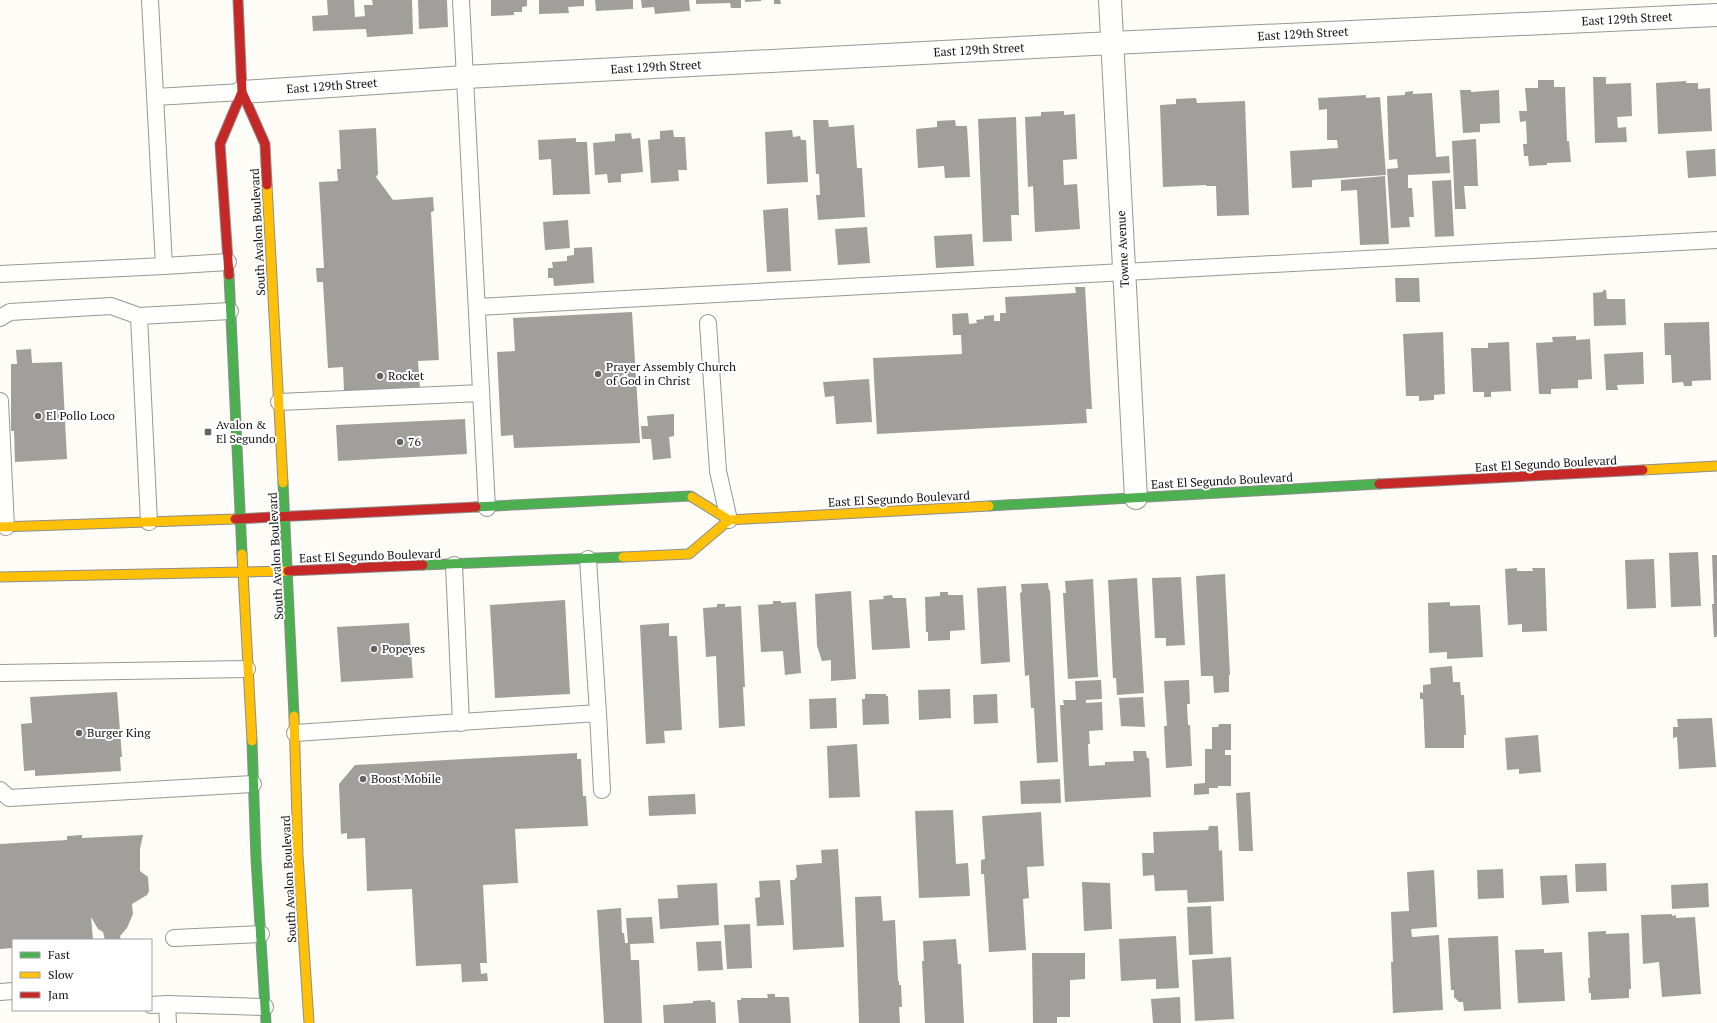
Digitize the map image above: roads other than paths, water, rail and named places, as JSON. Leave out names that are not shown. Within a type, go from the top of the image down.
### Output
[{"type":"main road","name":"South Avalon Boulevard","points":[[238,0],[242,92],[265,144],[289,571],[298,855],[309,1023]]},
{"type":"main road","name":"South Avalon Boulevard","points":[[242,92],[220,144],[228,262],[256,859],[266,1023]]},
{"type":"main road","name":"East El Segundo Boulevard","points":[[0,577],[242,573],[689,554],[729,520],[1717,466]]},
{"type":"main road","points":[[3,527],[240,519],[487,508],[690,496],[729,520]]},
{"type":"street","name":"Towne Avenue","points":[[1110,0],[1136,498]]},
{"type":"street","name":"East 129th Street","points":[[242,92],[465,77],[1112,43],[1717,15]]},
{"type":"lane","points":[[150,0],[164,266]]},
{"type":"lane","points":[[461,0],[487,508]]},
{"type":"lane","points":[[155,97],[242,92]]},
{"type":"lane","points":[[477,307],[1717,240]]},
{"type":"lane","points":[[0,274],[228,262]]},
{"type":"lane","points":[[0,318],[10,312],[111,306],[139,316],[230,311]]},
{"type":"lane","points":[[139,316],[149,522]]},
{"type":"lane","points":[[708,323],[718,471],[729,520]]},
{"type":"lane","points":[[279,402],[481,393]]},
{"type":"lane","points":[[0,401],[3,527]]},
{"type":"lane","points":[[588,558],[602,790]]},
{"type":"lane","points":[[454,565],[462,723]]},
{"type":"lane","points":[[0,673],[247,669]]},
{"type":"lane","points":[[295,733],[598,713]]},
{"type":"lane","points":[[0,790],[9,798],[253,784]]},
{"type":"lane","points":[[174,938],[261,934]]},
{"type":"lane","points":[[0,992],[12,991]]},
{"type":"lane","points":[[152,1005],[167,1004],[266,1007]]},
{"type":"lane","points":[[167,1004],[168,1023]]},
{"type":"place","name":"Prayer Assembly Church of God in Christ","points":[[598,374]]},
{"type":"place","name":"Rocket","points":[[380,376]]},
{"type":"place","name":"El Pollo Loco","points":[[38,416]]},
{"type":"place","name":"Avalon & El Segundo","points":[[208,432]]},
{"type":"place","name":"76","points":[[400,442]]},
{"type":"place","name":"Popeyes","points":[[374,649]]},
{"type":"place","name":"Burger King","points":[[79,733]]},
{"type":"place","name":"Boost Mobile","points":[[363,779]]}]
